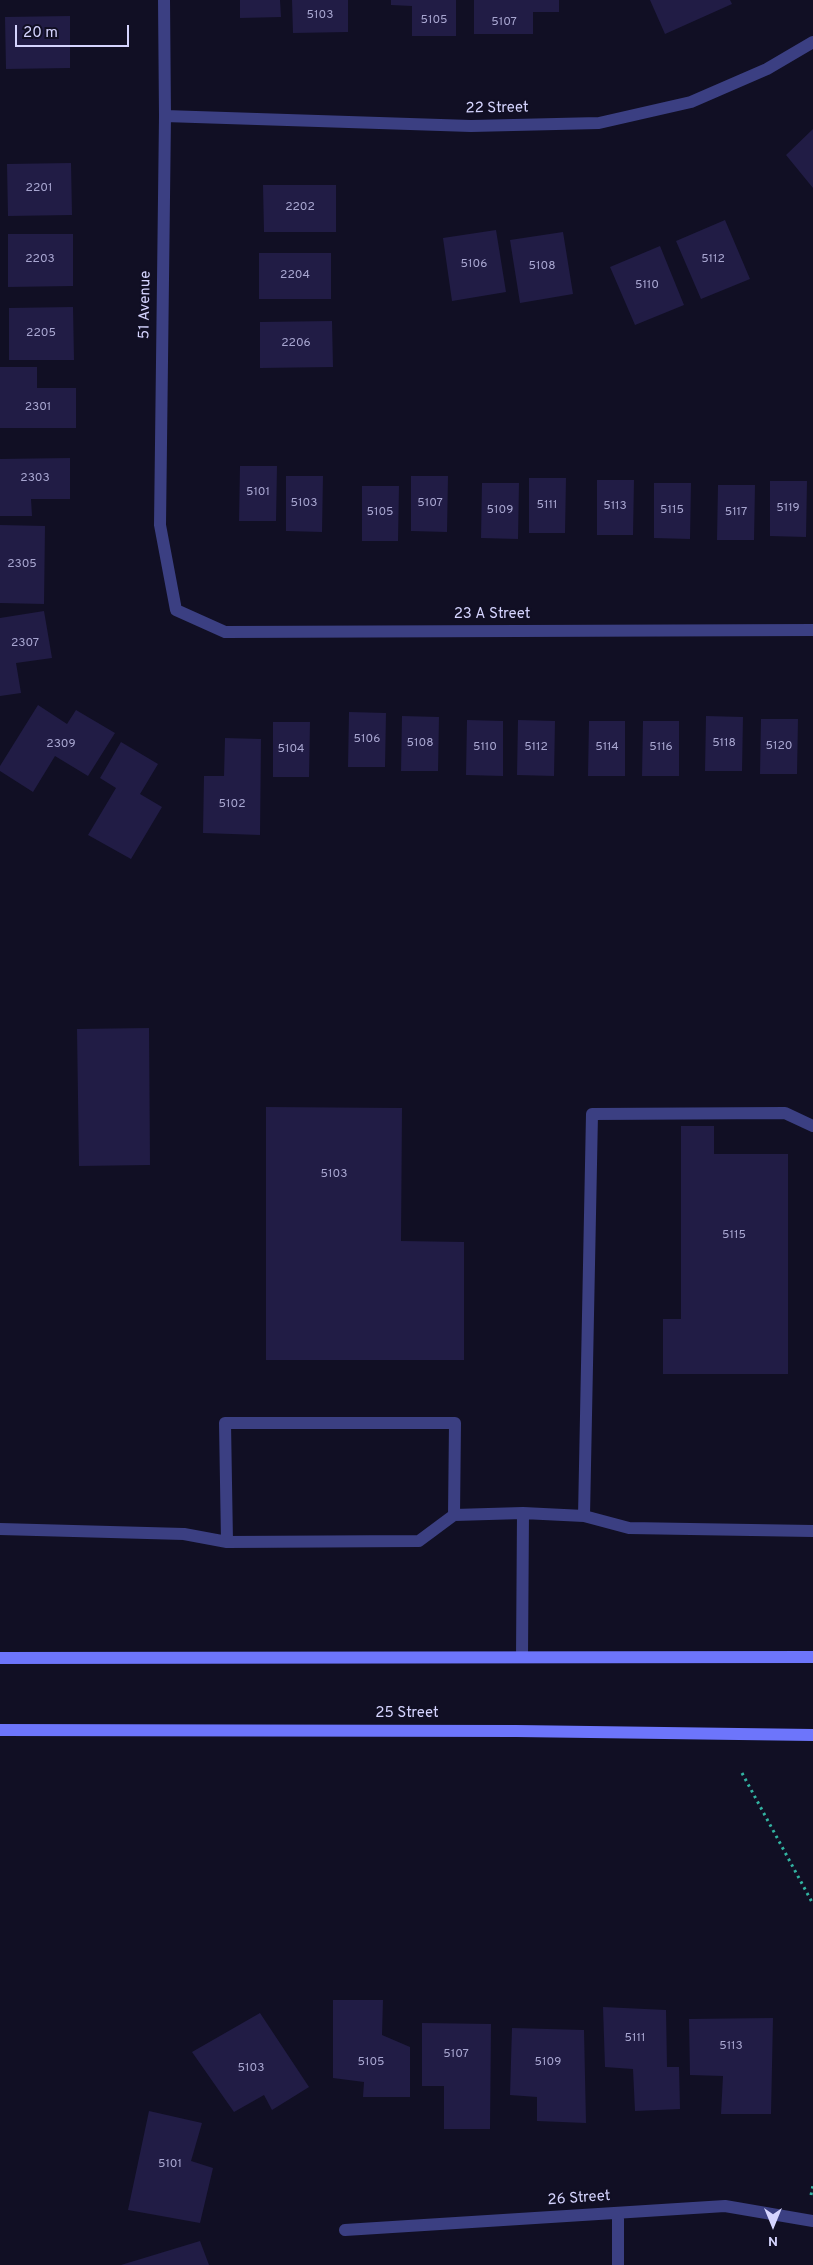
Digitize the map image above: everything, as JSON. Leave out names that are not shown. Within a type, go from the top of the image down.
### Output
[{"type":"main road","points":[[0,1658],[813,1657]]},
{"type":"main road","name":"25 Street","points":[[0,1730],[496,1731],[813,1735]]},
{"type":"street","name":"51 Avenue","points":[[164,0],[165,116],[160,525],[176,610]]},
{"type":"street","name":"22 Street","points":[[165,116],[472,126],[599,122],[691,102],[766,69],[813,42]]},
{"type":"street","name":"23 A Street","points":[[176,610],[225,632],[813,630]]},
{"type":"street","points":[[584,1516],[592,1114],[785,1113],[813,1126]]},
{"type":"street","points":[[227,1542],[225,1423],[455,1422],[454,1515]]},
{"type":"street","points":[[522,1657],[523,1513]]},
{"type":"street","points":[[0,1529],[184,1534],[227,1542],[419,1540],[454,1515],[523,1513],[584,1516],[629,1528],[813,1531]]},
{"type":"street","name":"26 Street","points":[[345,2230],[726,2206],[813,2221]]},
{"type":"street","points":[[618,2213],[618,2265]]},
{"type":"path","points":[[742,1773],[813,1904]]},
{"type":"building","points":[[240,0],[280,0],[281,17],[240,18]]},
{"type":"building","points":[[292,0],[348,0],[348,32],[293,33]]},
{"type":"building","points":[[391,0],[456,0],[456,36],[412,36],[412,6],[391,5]]},
{"type":"building","points":[[474,0],[559,0],[559,12],[533,12],[533,34],[474,34]]},
{"type":"building","points":[[650,0],[730,0],[732,4],[665,34]]},
{"type":"building","points":[[70,16],[70,68],[6,69],[5,17]]},
{"type":"building","points":[[813,129],[813,188],[786,155]]},
{"type":"building","points":[[71,163],[72,215],[8,216],[7,164]]},
{"type":"building","points":[[263,185],[336,185],[336,232],[264,232]]},
{"type":"building","points":[[725,220],[750,279],[701,299],[676,241]]},
{"type":"building","points":[[496,230],[506,292],[452,301],[443,238]]},
{"type":"building","points":[[563,232],[573,294],[520,303],[510,240]]},
{"type":"building","points":[[8,234],[73,234],[73,286],[8,287]]},
{"type":"building","points":[[660,246],[684,305],[635,325],[610,267]]},
{"type":"building","points":[[259,253],[331,253],[331,299],[259,299]]},
{"type":"building","points":[[73,307],[74,360],[9,360],[9,308]]},
{"type":"building","points":[[332,321],[333,367],[260,368],[260,322]]},
{"type":"building","points":[[0,367],[37,367],[37,388],[76,388],[76,428],[0,428]]},
{"type":"building","points":[[70,458],[70,499],[31,499],[32,516],[0,516],[0,459]]},
{"type":"building","points":[[240,466],[277,466],[276,521],[239,521]]},
{"type":"building","points":[[286,476],[323,476],[322,532],[286,531]]},
{"type":"building","points":[[411,476],[448,476],[447,532],[411,531]]},
{"type":"building","points":[[529,478],[566,478],[565,533],[529,533]]},
{"type":"building","points":[[597,480],[634,480],[633,535],[597,535]]},
{"type":"building","points":[[770,481],[807,481],[806,537],[770,536]]},
{"type":"building","points":[[482,483],[519,483],[518,539],[481,538]]},
{"type":"building","points":[[654,483],[691,483],[690,539],[654,538]]},
{"type":"building","points":[[718,485],[755,485],[754,540],[717,540]]},
{"type":"building","points":[[362,486],[399,486],[398,541],[362,541]]},
{"type":"building","points":[[0,525],[45,526],[44,604],[0,603]]},
{"type":"building","points":[[44,611],[52,658],[16,663],[21,693],[0,696],[0,618]]},
{"type":"building","points":[[38,705],[67,724],[76,710],[115,733],[88,776],[55,756],[33,792],[0,771],[0,766]]},
{"type":"building","points":[[349,712],[386,713],[385,767],[348,767]]},
{"type":"building","points":[[402,716],[439,717],[438,771],[401,771]]},
{"type":"building","points":[[706,716],[743,717],[742,771],[705,771]]},
{"type":"building","points":[[761,719],[798,719],[797,774],[760,774]]},
{"type":"building","points":[[467,720],[503,721],[503,776],[466,775]]},
{"type":"building","points":[[518,720],[555,721],[554,776],[517,775]]},
{"type":"building","points":[[589,721],[625,721],[625,776],[588,776]]},
{"type":"building","points":[[643,721],[679,721],[679,776],[642,776]]},
{"type":"building","points":[[273,722],[310,722],[309,777],[273,777]]},
{"type":"building","points":[[225,738],[261,739],[260,835],[203,833],[204,776],[224,776]]},
{"type":"building","points":[[121,742],[158,764],[140,794],[162,807],[131,859],[88,835],[116,788],[100,778]]},
{"type":"building","points":[[149,1028],[150,1165],[79,1166],[77,1029]]},
{"type":"building","points":[[266,1107],[402,1108],[401,1241],[464,1242],[464,1360],[266,1360]]},
{"type":"building","points":[[681,1126],[714,1126],[714,1154],[788,1154],[788,1374],[663,1374],[663,1319],[681,1319]]},
{"type":"building","points":[[333,2000],[383,2000],[382,2035],[410,2047],[410,2097],[363,2097],[364,2082],[333,2078]]},
{"type":"building","points":[[603,2007],[666,2010],[667,2067],[679,2067],[680,2109],[635,2111],[633,2069],[605,2067]]},
{"type":"building","points":[[260,2013],[309,2087],[272,2110],[264,2095],[234,2112],[192,2052]]},
{"type":"building","points":[[773,2018],[771,2114],[721,2114],[723,2076],[690,2075],[689,2019]]},
{"type":"building","points":[[422,2023],[491,2024],[490,2129],[444,2129],[444,2086],[422,2086]]},
{"type":"building","points":[[512,2028],[584,2030],[586,2123],[537,2121],[537,2097],[510,2095]]},
{"type":"building","points":[[149,2111],[202,2123],[191,2161],[213,2168],[200,2223],[128,2210]]},
{"type":"building","points":[[200,2241],[209,2265],[121,2265]]}]
